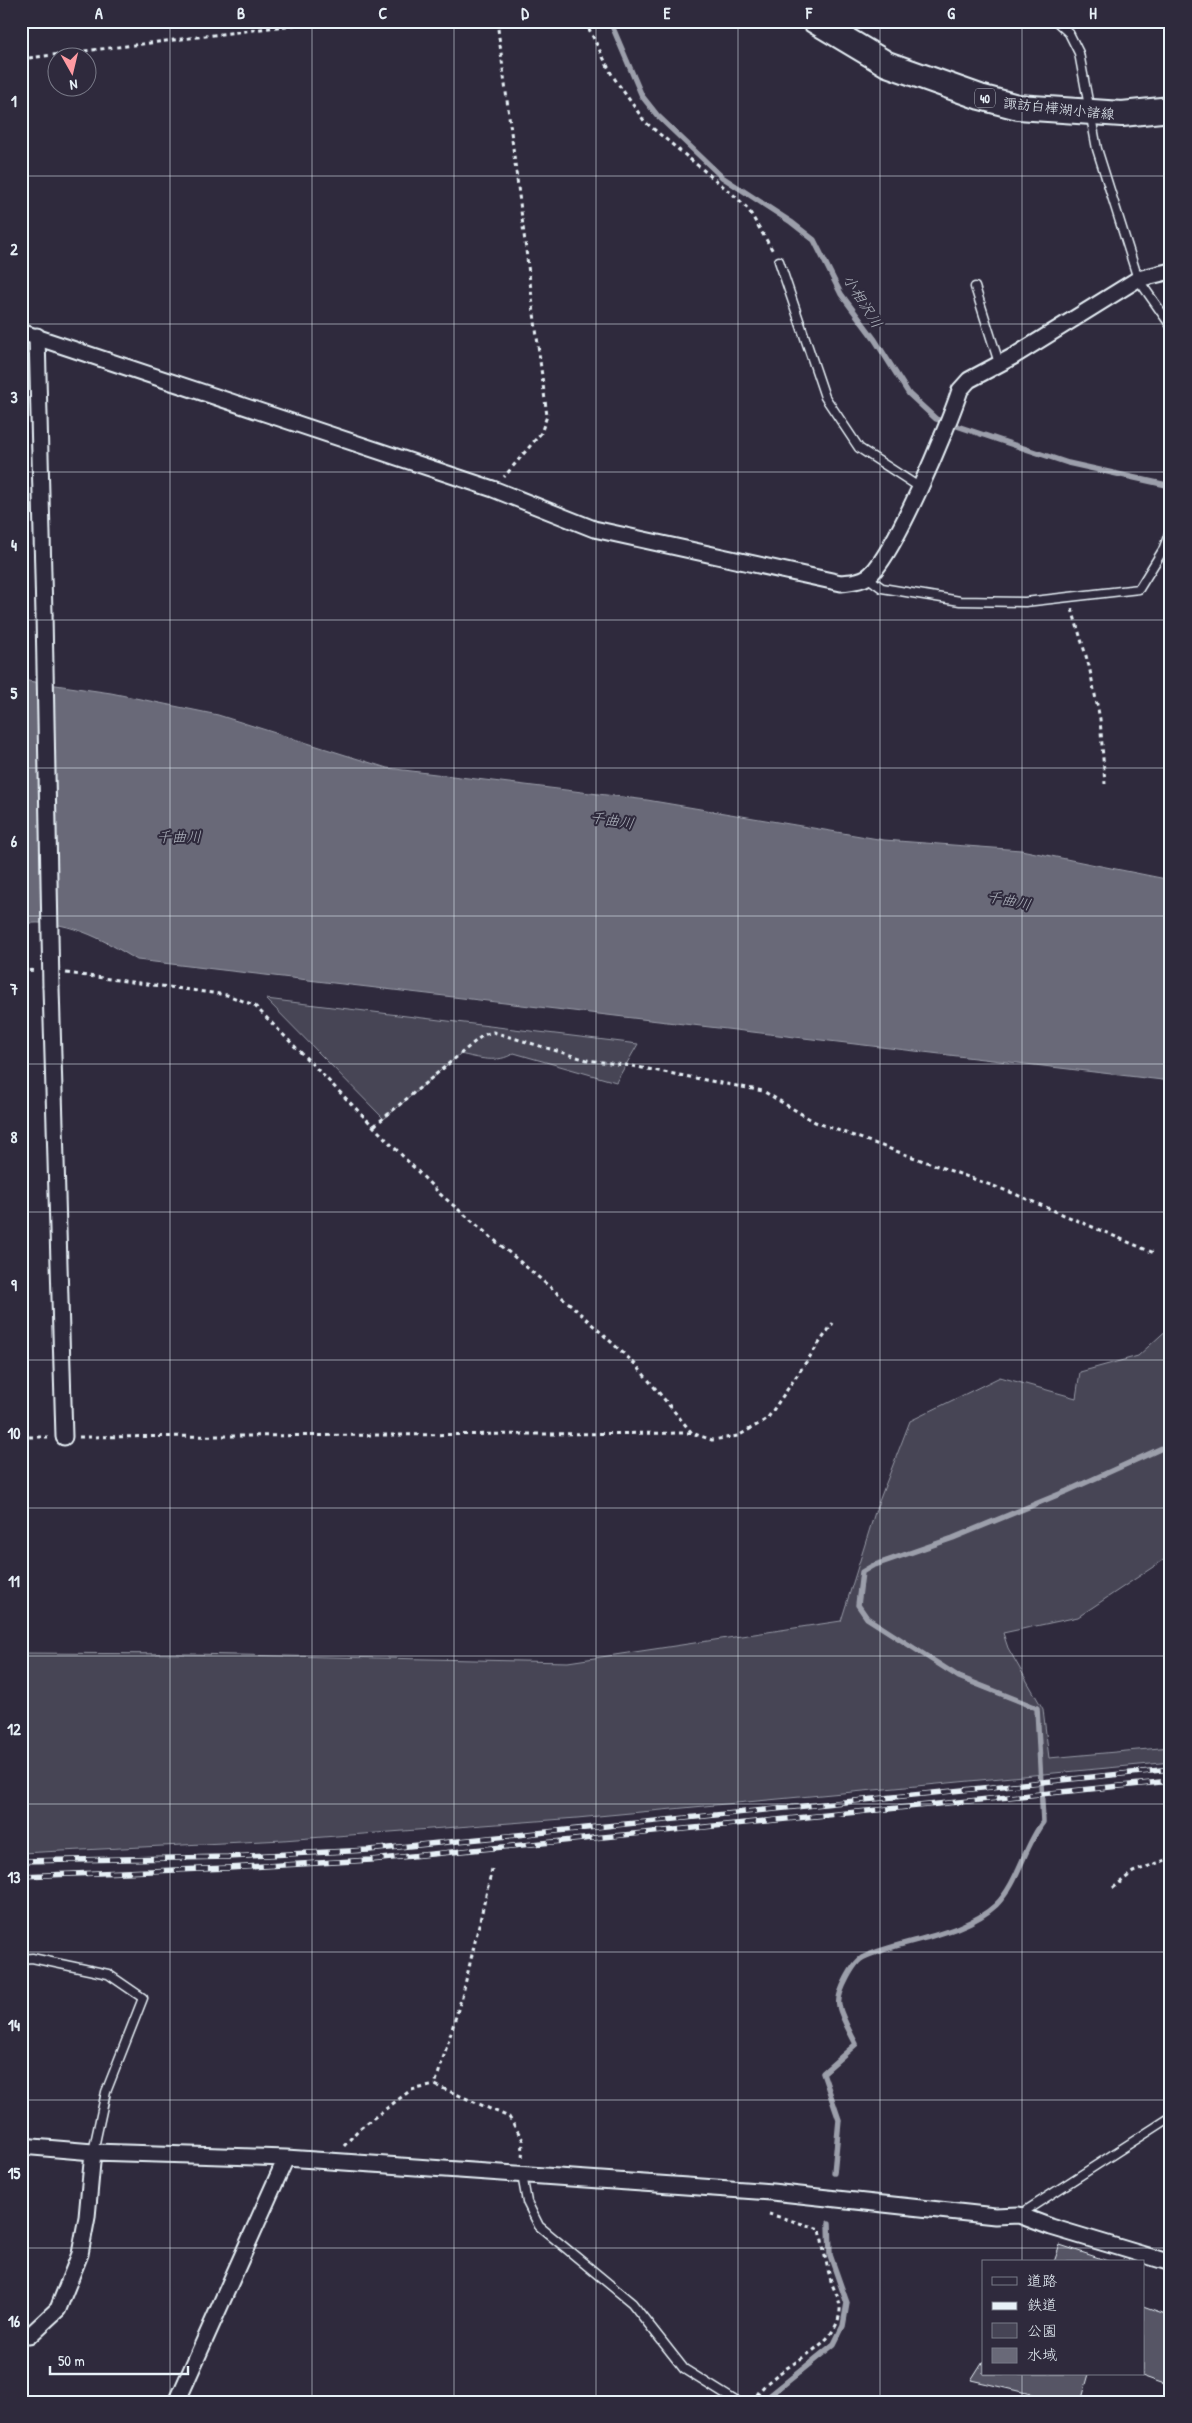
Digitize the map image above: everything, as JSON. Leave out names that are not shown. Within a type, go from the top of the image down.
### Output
[{"type":"main road","name":"諏訪白樺湖小諸線","points":[[824,24],[887,64],[980,97],[1018,106],[1122,114],[1171,109]]},
{"type":"street","points":[[21,332],[493,489],[594,529],[841,583],[867,577],[893,546],[940,441],[960,390],[969,380],[1138,279],[1171,271]]},
{"type":"street","points":[[37,336],[51,987],[64,1437]]},
{"type":"street","points":[[21,2146],[93,2152],[330,2161],[772,2192],[995,2216],[1019,2215],[1051,2227],[1171,2264]]},
{"type":"street","points":[[21,2336],[29,2336],[58,2309],[80,2254],[87,2217],[93,2152]]},
{"type":"street","points":[[177,2402],[286,2158]]},
{"type":"lane","points":[[1056,21],[1068,33],[1079,53],[1097,150],[1138,279],[1171,326]]},
{"type":"lane","points":[[779,261],[825,397],[859,448],[919,487]]},
{"type":"lane","points":[[975,287],[999,363]]},
{"type":"lane","points":[[867,577],[882,588],[960,601],[1025,602],[1139,589],[1164,550],[1171,529]]},
{"type":"lane","points":[[21,1959],[32,1958],[108,1974],[143,1998],[106,2092],[93,2152]]},
{"type":"lane","points":[[1019,2215],[1171,2117]]},
{"type":"lane","points":[[522,2175],[528,2202],[539,2226],[632,2303],[684,2370],[738,2402]]},
{"type":"path","points":[[21,59],[326,21]]},
{"type":"path","points":[[493,489],[541,433],[547,416],[496,21]]},
{"type":"path","points":[[585,21],[612,75],[645,122],[748,209],[779,261]]},
{"type":"path","points":[[1069,596],[1089,666],[1100,719],[1105,784]]},
{"type":"path","points":[[21,970],[42,970]]},
{"type":"path","points":[[62,972],[227,995],[254,1005],[440,1194],[570,1304],[636,1365],[692,1433]]},
{"type":"path","points":[[374,1126],[483,1035],[492,1032],[587,1060],[632,1066],[763,1092],[815,1122],[1010,1192],[1154,1253]]},
{"type":"path","points":[[21,1437],[692,1433],[712,1440],[738,1436],[767,1419],[833,1323]]},
{"type":"path","points":[[1113,1888],[1133,1872],[1171,1858]]},
{"type":"path","points":[[435,2084],[463,1993],[492,1869]]},
{"type":"path","points":[[330,2161],[360,2130],[411,2090],[435,2084],[509,2117],[523,2140],[522,2175]]},
{"type":"path","points":[[753,2402],[781,2371],[817,2348],[838,2322],[840,2309],[820,2229],[769,2214]]},
{"type":"green space","points":[[266,999],[638,1044],[616,1082],[514,1053],[495,1059],[460,1054],[384,1119]]},
{"type":"green space","points":[[1171,1326],[1171,1555],[1078,1617],[1003,1633],[1008,1648],[1043,1709],[1049,1758],[1171,1747],[1171,1762],[577,1818],[283,1840],[21,1853],[21,1653],[190,1654],[568,1662],[841,1621],[876,1509],[910,1421],[1000,1377],[1076,1398],[1080,1372],[1138,1356]]},
{"type":"water","name":"千曲川","points":[[21,680],[111,693],[218,715],[387,768],[647,800],[884,840],[1021,850],[1171,880],[1171,1081],[137,960],[110,944],[82,931],[53,924],[21,924]]},
{"type":"building","points":[[1060,2245],[1105,2260],[1055,2260]]},
{"type":"building","points":[[1144,2306],[1171,2316],[1170,2386],[1142,2376],[1144,2376]]},
{"type":"building","points":[[982,2363],[982,2376],[1088,2376],[1081,2402],[1065,2402],[971,2380]]},
{"type":"waterway","name":"小相沢川","points":[[610,21],[642,96],[657,115],[722,177],[791,222],[814,240],[841,294],[875,340],[909,394],[936,419],[1068,463],[1171,486]]},
{"type":"waterway","points":[[834,2173],[839,2120],[823,2073],[856,2044],[839,2006],[840,1994],[851,1971],[864,1957],[967,1924],[996,1905],[1016,1876],[1031,1842],[1043,1822],[1037,1708],[959,1677],[867,1618],[858,1605],[862,1572],[872,1566],[953,1538],[1067,1491],[1171,1444]]},
{"type":"waterway","points":[[762,2402],[834,2344],[843,2326],[847,2303],[830,2255],[829,2223]]},
{"type":"railway","points":[[21,1861],[228,1857],[369,1850],[1171,1769]]},
{"type":"railway","points":[[21,1876],[371,1860],[1171,1781]]}]
